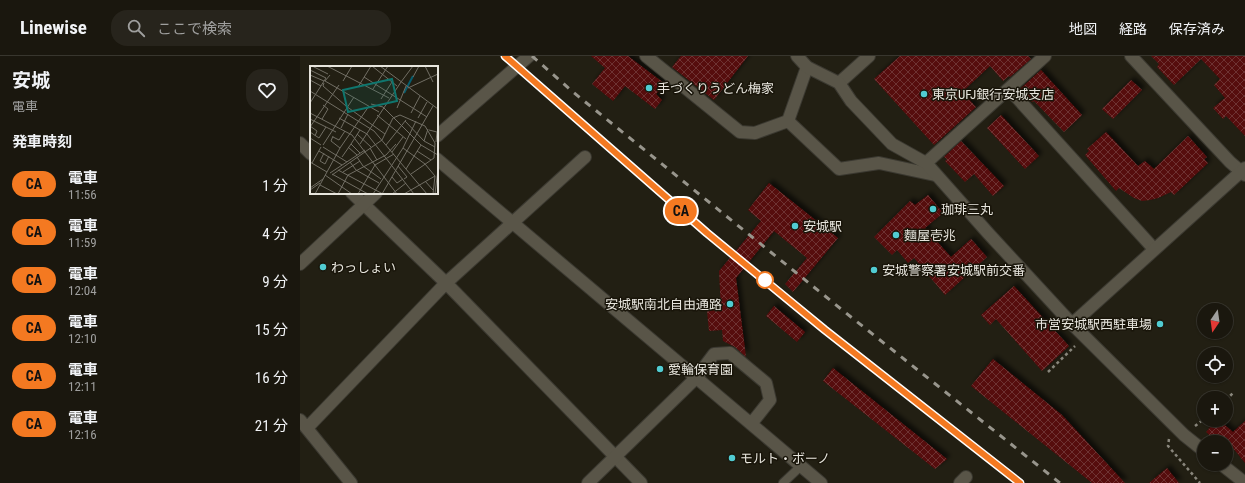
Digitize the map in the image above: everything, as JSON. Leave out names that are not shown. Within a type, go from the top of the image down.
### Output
[{"type":"street","points":[[438,135],[529,56]]},
{"type":"street","points":[[646,56],[740,132],[755,133],[788,121]]},
{"type":"street","points":[[797,56],[806,67],[839,83],[851,101],[892,144],[926,163],[935,175],[1072,324],[1184,435],[1197,445]]},
{"type":"street","points":[[839,83],[869,56]]},
{"type":"street","points":[[926,163],[1045,56]]},
{"type":"street","points":[[1072,324],[1154,249],[1243,172],[1131,56]]},
{"type":"street","points":[[788,121],[806,67]]},
{"type":"street","points":[[1009,89],[1154,249]]},
{"type":"street","points":[[788,121],[839,169],[879,163],[935,175]]},
{"type":"street","points":[[300,143],[310,153]]},
{"type":"street","points":[[351,483],[304,429],[446,283],[585,157]]},
{"type":"street","points":[[438,160],[821,483]]},
{"type":"street","points":[[353,194],[446,283],[641,483]]},
{"type":"street","points":[[300,264],[375,194]]},
{"type":"street","points":[[588,483],[696,378],[714,354],[730,353],[766,383],[770,400],[751,424]]},
{"type":"street","points":[[1230,471],[1245,483]]},
{"type":"lane","points":[[783,483],[801,466]]},
{"type":"path","points":[[1048,372],[1085,337]]},
{"type":"path","points":[[1169,420],[1168,446],[1200,483]]},
{"type":"building","points":[[591,56],[628,56],[665,84],[656,94],[662,100],[655,109],[625,86],[613,101],[592,84],[605,68]]},
{"type":"building","points":[[681,56],[748,56],[714,100],[672,67]]},
{"type":"building","points":[[900,56],[1028,56],[1031,59],[1003,81],[990,66],[962,92],[976,107],[934,145],[874,79]]},
{"type":"building","points":[[1151,56],[1245,56],[1245,136],[1226,116],[1223,119],[1213,108],[1225,98],[1214,85],[1220,79],[1201,59],[1174,85],[1157,67],[1159,64]]},
{"type":"building","points":[[1041,70],[1082,115],[1064,132],[1034,101],[1032,102],[1020,89]]},
{"type":"building","points":[[1131,80],[1142,90],[1113,119],[1102,109]]},
{"type":"building","points":[[1001,115],[1039,156],[1025,169],[987,128]]},
{"type":"building","points":[[1106,132],[1138,166],[1145,161],[1154,169],[1188,136],[1207,157],[1204,159],[1208,163],[1174,195],[1171,192],[1158,198],[1142,201],[1134,198],[1119,188],[1116,191],[1085,155],[1089,151],[1087,149]]},
{"type":"building","points":[[961,141],[1004,186],[993,196],[974,174],[965,182],[945,161],[947,159],[944,157]]},
{"type":"building","points":[[769,183],[838,238],[793,292],[785,284],[807,258],[774,231],[736,278],[746,357],[735,347],[723,341],[722,330],[709,331],[707,311],[721,310],[719,271],[761,221],[748,210]]},
{"type":"building","points":[[928,195],[943,213],[925,228],[951,257],[971,239],[987,257],[945,295],[914,258],[908,263],[897,250],[892,255],[874,237],[910,201],[915,205]]},
{"type":"building","points":[[1014,286],[1069,346],[1042,371],[996,319],[990,325],[981,315]]},
{"type":"building","points":[[774,306],[805,332],[797,342],[766,316]]},
{"type":"building","points":[[993,359],[1062,415],[1125,483],[1092,483],[971,386]]},
{"type":"building","points":[[833,368],[947,459],[935,469],[823,381]]},
{"type":"building","points":[[1245,421],[1245,463],[1233,448],[1233,435],[1209,435],[1206,432],[1210,427],[1227,427],[1233,432]]},
{"type":"building","points":[[1167,468],[1179,483],[1149,483]]},
{"type":"railway","points":[[505,56],[707,233],[825,331],[1020,483]]},
{"type":"railway","points":[[532,56],[573,92],[841,309],[1060,483]]},
{"type":"train","name":"CA","points":[[505,56],[707,233],[825,330],[1020,483]]},
{"type":"place","name":"手づくりうどん梅家","points":[[649,88]]},
{"type":"place","name":"東京UFJ銀行安城支店","points":[[924,94]]},
{"type":"place","name":"珈琲三丸","points":[[933,209]]},
{"type":"place","name":"安城駅","points":[[795,226]]},
{"type":"place","name":"麵屋壱兆","points":[[896,235]]},
{"type":"place","name":"わっしょい","points":[[323,267]]},
{"type":"place","name":"安城警察署安城駅前交番","points":[[874,270]]},
{"type":"place","name":"安城駅南北自由通路","points":[[730,304]]},
{"type":"place","name":"市営安城駅西駐車場","points":[[1160,324]]},
{"type":"place","name":"愛輪保育園","points":[[660,369]]},
{"type":"place","name":"モルト・ボーノ","points":[[732,458]]}]
